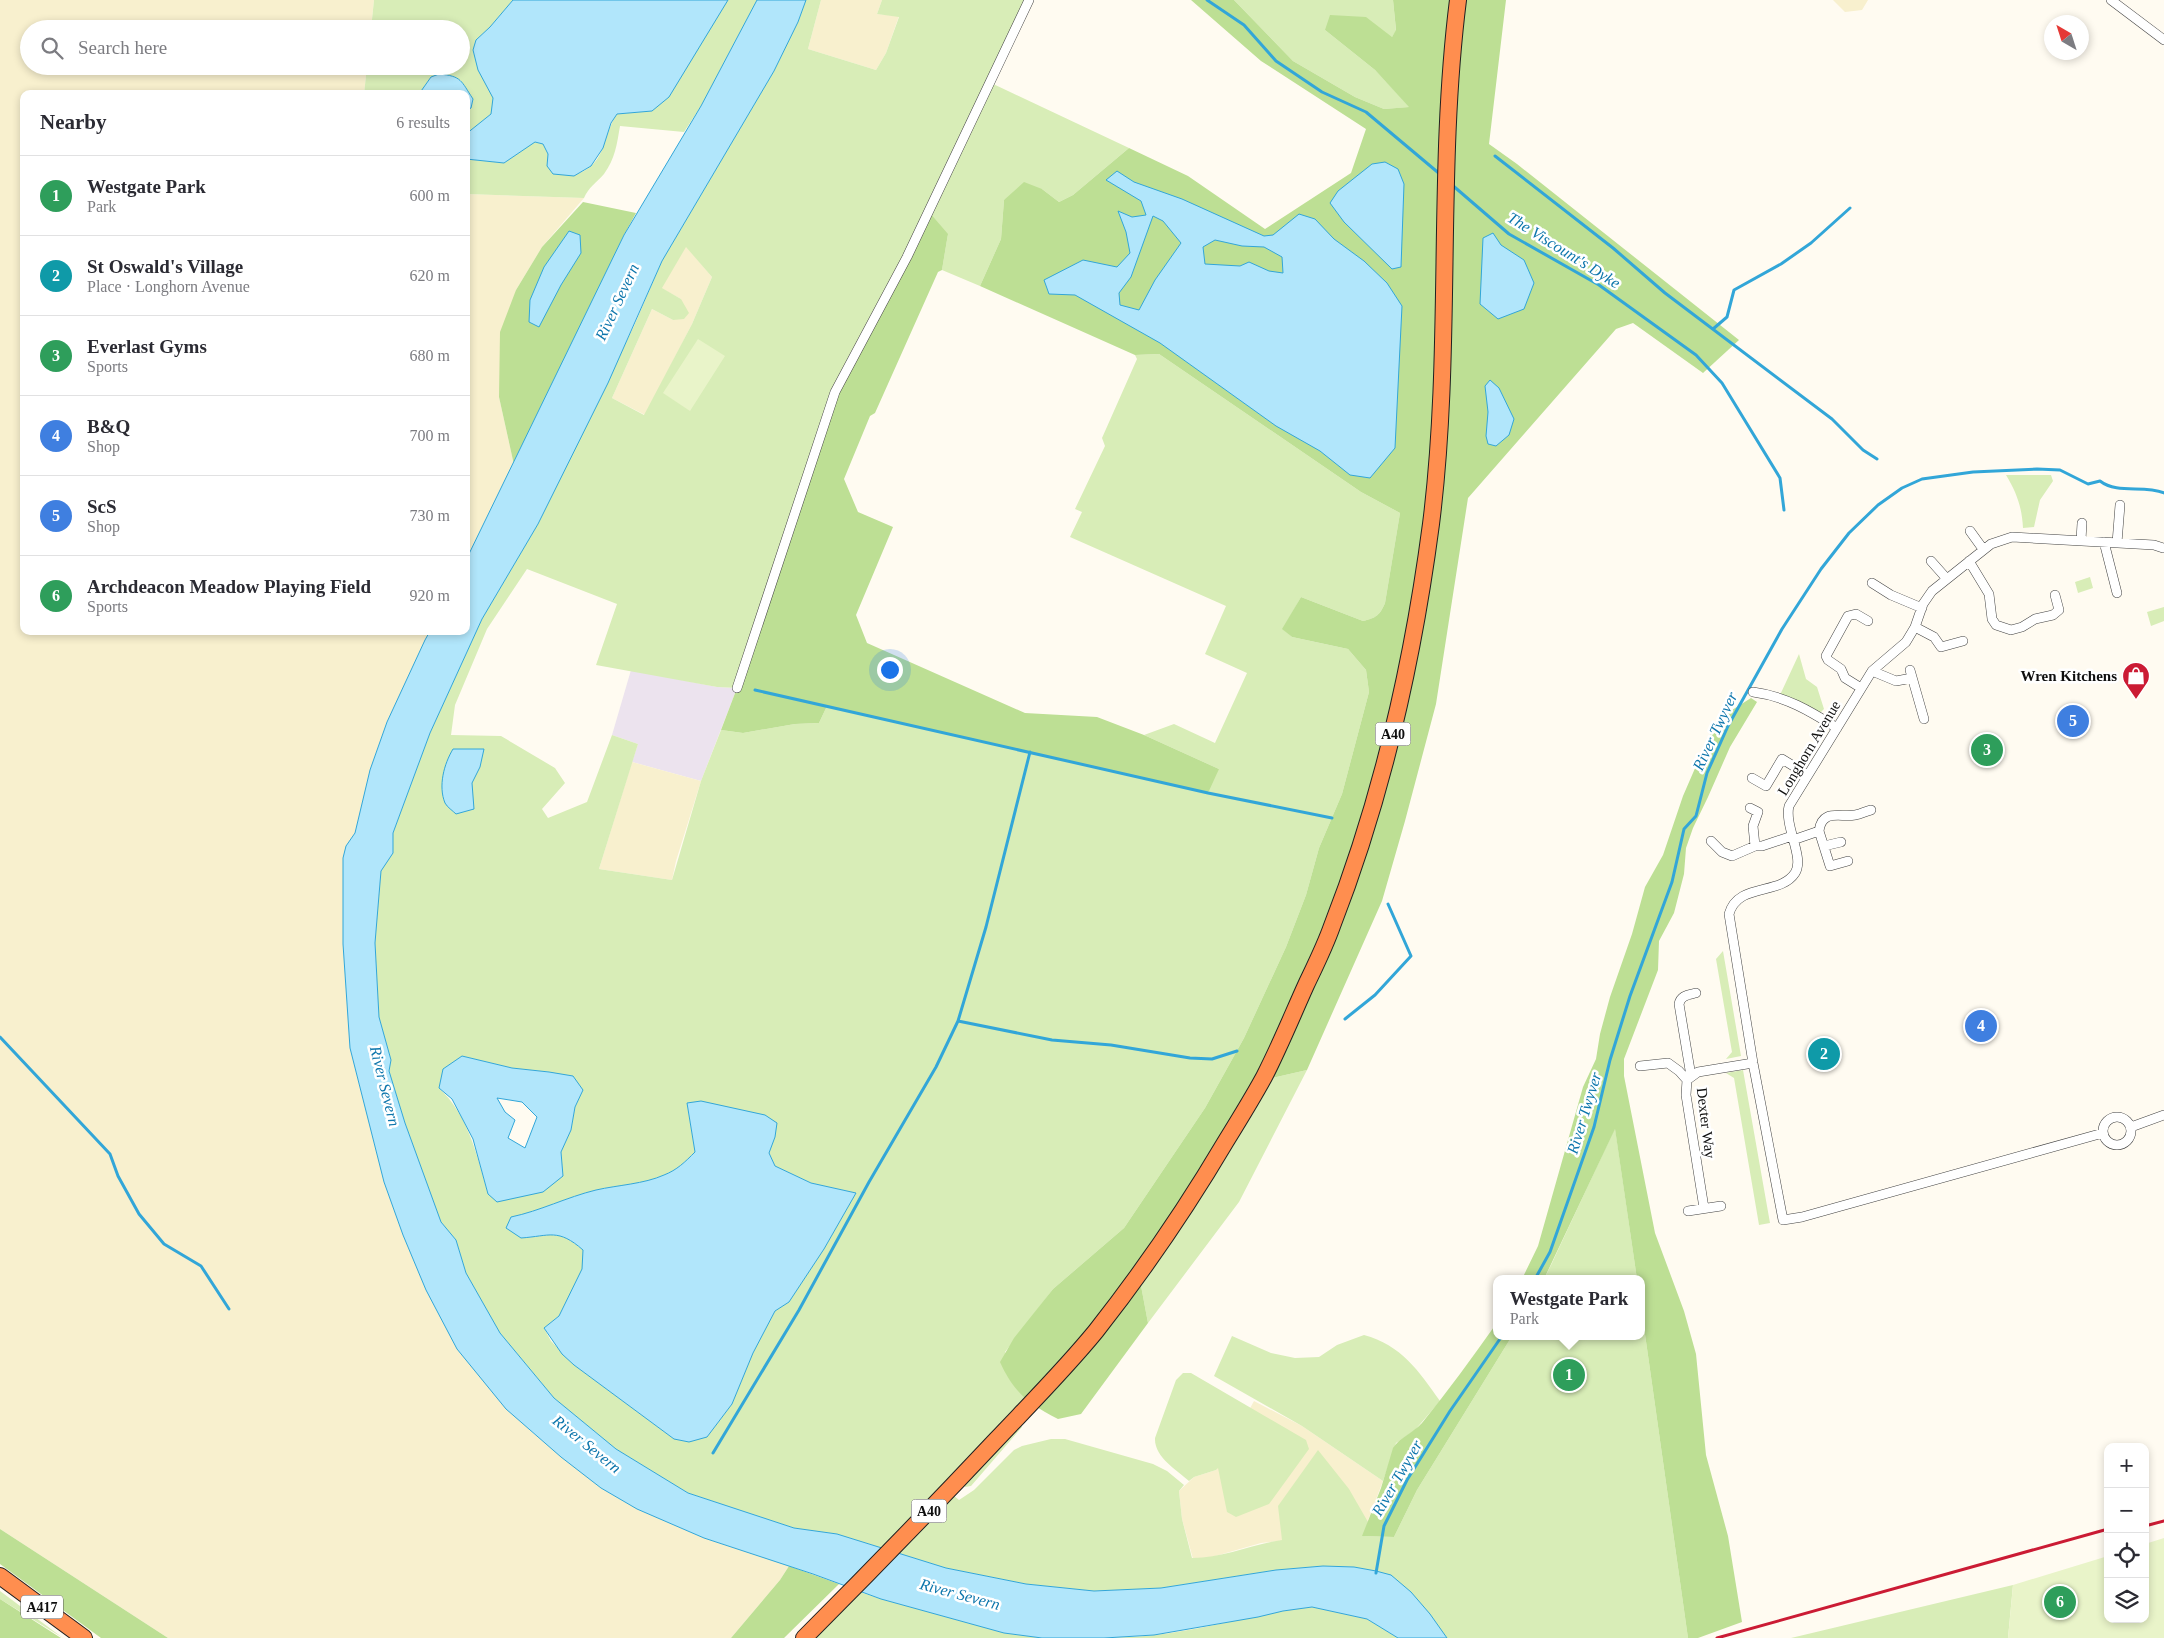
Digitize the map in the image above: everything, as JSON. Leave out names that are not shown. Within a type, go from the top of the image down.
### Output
[{"type":"highway","name":"A40","points":[[804,1638],[906,1535],[1052,1381],[1093,1334],[1139,1276],[1188,1204],[1263,1080],[1332,928],[1366,828],[1390,747],[1408,662],[1431,524],[1440,415],[1446,136],[1458,0]]},
{"type":"highway","name":"A417","points":[[0,1576],[84,1638]]},
{"type":"street","points":[[737,688],[835,392],[907,257],[1029,0]]},
{"type":"street","points":[[2111,0],[2161,38],[2164,28]]},
{"type":"street","points":[[2117,543],[2120,505]]},
{"type":"street","points":[[2080,540],[2082,523]]},
{"type":"street","points":[[1970,531],[1983,549]]},
{"type":"street","name":"Longhorn Avenue","points":[[2103,1133],[1802,1217],[1783,1220],[1753,1063],[1729,914],[1731,906],[1741,897],[1788,880],[1795,873],[1798,864],[1787,813],[1790,806],[1872,671],[1906,642],[1932,591],[1983,549],[1991,544],[2012,537],[2154,545],[2164,548]]},
{"type":"street","points":[[2104,542],[2117,593]]},
{"type":"street","points":[[1931,561],[1947,579]]},
{"type":"street","points":[[1969,561],[1988,594],[1992,619],[1996,625],[2011,630],[2022,627],[2035,619],[2053,615],[2059,610],[2055,595]]},
{"type":"street","points":[[1872,582],[1891,595],[1922,608]]},
{"type":"street","points":[[1861,688],[1845,678],[1841,669],[1828,660],[1826,656],[1850,614],[1856,614],[1868,621]]},
{"type":"street","points":[[1915,627],[1934,637],[1941,647],[1963,641]]},
{"type":"street","points":[[1872,671],[1896,681],[1911,674],[1924,719]]},
{"type":"street","points":[[1753,692],[1774,695],[1793,702],[1837,728]]},
{"type":"street","points":[[1752,778],[1766,786],[1782,759],[1808,775]]},
{"type":"street","points":[[1750,808],[1758,812],[1753,826],[1754,846]]},
{"type":"street","points":[[1848,861],[1830,866],[1819,831],[1820,824],[1826,818],[1840,813],[1853,815],[1871,810]]},
{"type":"street","points":[[1711,841],[1722,852],[1732,856],[1754,846],[1762,846],[1819,831]]},
{"type":"street","points":[[1824,846],[1841,842]]},
{"type":"street","points":[[1689,1078],[1679,1004],[1684,996],[1696,994]]},
{"type":"street","points":[[1640,1066],[1668,1063],[1689,1078]]},
{"type":"street","name":"Dexter Way","points":[[1704,1208],[1686,1095],[1689,1078],[1698,1072],[1753,1063]]},
{"type":"street","points":[[2131,1127],[2164,1115]]},
{"type":"street","points":[[2112,1117],[2122,1117],[2131,1127],[2129,1138],[2118,1145],[2109,1143],[2103,1133],[2104,1123],[2112,1117]]},
{"type":"street","points":[[1688,1211],[1721,1206]]},
{"type":"shaded area","points":[[0,0],[374,0],[372,20],[20,20],[20,75],[366,75],[364,90],[20,90],[20,635],[428,635],[387,722],[370,770],[355,833],[346,846],[343,858],[343,944],[350,1048],[384,1182],[403,1235],[426,1290],[457,1348],[502,1403],[534,1434],[601,1488],[637,1509],[704,1538],[789,1566],[780,1580],[731,1638],[168,1638],[0,1529]]},
{"type":"shaded area","points":[[821,0],[882,0],[877,14],[899,16],[886,53],[876,70],[808,49]]},
{"type":"shaded area","points":[[1833,0],[1868,0],[1862,10],[1845,12]]},
{"type":"shaded area","points":[[470,194],[584,198],[542,247],[516,290],[499,397],[514,465],[470,552]]},
{"type":"shaded area","points":[[686,246],[712,277],[692,324],[645,415],[612,398],[652,309],[673,320],[681,299],[661,288]]},
{"type":"shaded area","points":[[631,670],[717,687],[737,688],[701,781],[632,762],[638,744],[612,735]]},
{"type":"shaded area","points":[[632,762],[701,781],[676,861],[672,880],[599,869]]},
{"type":"shaded area","points":[[1254,1401],[1302,1426],[1383,1481],[1362,1536],[1328,1535],[1261,1543],[1212,1557],[1193,1559],[1182,1519],[1179,1491],[1194,1477],[1216,1470]]},
{"type":"green space","points":[[374,0],[513,0],[476,40],[473,51],[478,69],[494,98],[491,114],[470,131],[470,109],[473,99],[470,90],[467,90],[460,80],[431,77],[422,90],[364,90],[366,75],[470,75],[470,20],[372,20]]},
{"type":"green space","points":[[728,0],[757,0],[701,106],[684,132],[620,126],[617,145],[611,163],[584,198],[470,194],[470,159],[504,163],[534,142],[543,144],[548,154],[547,166],[574,176],[589,167],[600,154],[617,114],[652,111],[698,47]]},
{"type":"green space","points":[[806,0],[821,0],[808,49],[876,70],[886,53],[899,17],[877,14],[882,0],[1028,0],[989,82],[1129,148],[1073,195],[1059,202],[1042,189],[1004,200],[1001,239],[980,286],[942,270],[948,234],[737,688],[717,687],[596,665],[617,604],[527,569],[487,629],[455,705],[451,735],[501,736],[555,768],[565,783],[542,809],[548,818],[587,802],[612,735],[638,744],[599,869],[672,880],[701,781],[721,730],[743,733],[795,724],[819,723],[827,706],[1131,775],[1219,769],[1144,735],[1174,724],[1215,743],[1247,673],[1205,654],[1226,606],[1070,537],[1082,512],[1075,509],[1105,446],[1102,438],[1137,359],[1135,355],[1159,354],[1361,492],[1400,513],[1385,603],[1379,613],[1363,621],[1301,597],[1283,629],[1292,637],[1348,649],[1366,670],[1369,692],[1342,794],[1319,848],[1306,895],[1286,947],[1244,1038],[1205,1108],[1124,1228],[1053,1289],[1005,1352],[1032,1406],[1017,1421],[1022,1427],[971,1486],[965,1487],[958,1480],[948,1491],[959,1500],[974,1490],[1014,1450],[1022,1446],[1051,1439],[1065,1439],[1153,1464],[1167,1471],[1184,1485],[1179,1491],[1182,1519],[1192,1558],[1215,1556],[1282,1540],[1278,1506],[1318,1450],[1349,1489],[1368,1522],[1363,1536],[1394,1537],[1417,1490],[1510,1340],[1645,1340],[1645,1334],[1688,1638],[1424,1638],[1376,1571],[1354,1567],[1323,1566],[1276,1570],[1161,1588],[1094,1591],[1026,1584],[946,1568],[837,1534],[794,1528],[688,1493],[616,1449],[554,1398],[500,1333],[466,1273],[456,1240],[441,1222],[405,1123],[389,1071],[391,1060],[379,1017],[375,943],[381,871],[393,853],[393,833],[430,733],[482,619],[538,524],[634,326],[662,261],[774,71],[798,22]],"holes":[[[686,247],[712,277],[692,324],[644,415],[612,398],[652,309],[673,320],[684,319],[689,313],[681,299],[662,288]],[[462,1056],[512,1068],[549,1072],[583,1090],[575,1107],[571,1130],[561,1152],[563,1176],[488,1194],[476,1151],[465,1124],[458,1111],[439,1088],[443,1070]],[[687,1104],[775,1137],[769,1153],[775,1166],[811,1183],[856,1193],[824,1249],[789,1302],[775,1311],[753,1353],[732,1404],[707,1437],[674,1439],[574,1365],[551,1341],[544,1328],[559,1316],[583,1269],[583,1250],[560,1236],[547,1235],[521,1238],[511,1217],[596,1190],[656,1178],[677,1168],[695,1152]]]},
{"type":"green space","points":[[1191,0],[1234,0],[1293,61],[1355,97],[1384,109],[1409,107],[1375,70],[1325,30],[1330,15],[1366,17],[1392,37],[1396,30],[1393,0],[1506,0],[1489,144],[1517,164],[1739,340],[1703,373],[1633,323],[1616,329],[1468,498],[1436,704],[1405,821],[1382,901],[1307,1070],[1263,1080],[1139,1275],[1148,1323],[1081,1414],[1058,1419],[1023,1396],[1011,1382],[1000,1362],[1014,1338],[1053,1289],[1124,1228],[1205,1108],[1244,1038],[1286,947],[1306,895],[1319,848],[1342,794],[1369,692],[1366,670],[1348,649],[1292,637],[1282,629],[1301,597],[1363,621],[1379,613],[1385,603],[1400,513],[1361,492],[1159,354],[1135,355],[980,286],[1001,239],[1004,200],[1024,182],[1042,189],[1059,202],[1073,195],[1129,148],[1188,176],[1265,229],[1351,173],[1366,129],[1261,61]]},
{"type":"green space","points":[[1234,0],[1393,0],[1396,31],[1392,37],[1325,30],[1375,70],[1410,107],[1384,109],[1355,97],[1293,61]]},
{"type":"green space","points":[[583,202],[636,213],[514,465],[499,397],[500,332],[516,290],[542,247]]},
{"type":"green space","points":[[929,212],[948,234],[942,270],[938,272],[875,413],[870,416],[844,479],[858,512],[893,527],[856,615],[867,643],[1025,713],[1097,717],[1144,735],[1219,769],[1208,793],[827,706],[819,723],[795,724],[743,733],[721,730],[737,688],[837,389]]},
{"type":"green space","points":[[698,339],[725,356],[690,411],[663,393]]},
{"type":"green space","points":[[2006,475],[2051,475],[2053,481],[2040,500],[2034,527],[2023,528],[2018,501]]},
{"type":"green space","points":[[2090,577],[2093,588],[2078,593],[2075,582]]},
{"type":"green space","points":[[2164,607],[2164,621],[2151,626],[2147,612]]},
{"type":"green space","points":[[1799,654],[1806,679],[1817,687],[1824,709],[1820,713],[1780,695]]},
{"type":"green space","points":[[1751,698],[1757,702],[1730,747],[1693,828],[1686,848],[1684,874],[1674,913],[1659,941],[1658,970],[1624,1059],[1624,1076],[1655,1233],[1684,1311],[1696,1354],[1706,1455],[1728,1536],[1742,1622],[1698,1638],[1688,1638],[1645,1334],[1645,1275],[1636,1275],[1615,1129],[1546,1275],[1524,1275],[1538,1246],[1583,1087],[1596,1059],[1600,1034],[1610,997],[1632,934],[1645,887],[1663,855],[1683,796],[1709,736],[1721,717]]},
{"type":"green space","points":[[1723,951],[1741,1056],[1726,1059],[1732,1052],[1716,959]]},
{"type":"green space","points":[[1307,1070],[1239,1202],[1148,1323],[1139,1275],[1263,1080]]},
{"type":"green space","points":[[1743,1070],[1770,1223],[1759,1225],[1734,1078],[1726,1073]]},
{"type":"green space","points":[[1615,1128],[1636,1275],[1546,1275]]},
{"type":"green space","points":[[1493,1328],[1493,1340],[1510,1340],[1417,1490],[1394,1537],[1362,1536],[1381,1488],[1393,1448],[1422,1423]]},
{"type":"green space","points":[[1364,1335],[1377,1339],[1399,1352],[1424,1379],[1440,1401],[1415,1430],[1396,1443],[1383,1481],[1302,1426],[1214,1376],[1232,1336],[1271,1353],[1295,1358],[1319,1357],[1337,1345]]},
{"type":"green space","points":[[1183,1373],[1191,1373],[1306,1440],[1309,1449],[1269,1504],[1236,1517],[1227,1512],[1218,1468],[1194,1477],[1189,1481],[1167,1462],[1158,1451],[1155,1438],[1176,1380]]},
{"type":"green space","points":[[0,1529],[168,1638],[101,1638],[0,1564]]},
{"type":"green space","points":[[2164,1538],[2164,1638],[2008,1638],[2013,1585],[2104,1557],[2104,1623],[2149,1623],[2149,1543]]},
{"type":"green space","points":[[789,1566],[839,1584],[784,1638],[731,1638],[780,1580]]},
{"type":"green space","points":[[2013,1585],[2008,1638],[1791,1638]]},
{"type":"green space","points":[[0,1591],[63,1638],[0,1599]]},
{"type":"green space","points":[[860,1592],[1004,1633],[1042,1638],[815,1638]]},
{"type":"green space","points":[[0,1599],[61,1638],[0,1638]]},
{"type":"green space","points":[[1312,1607],[1367,1619],[1398,1638],[1105,1638],[1174,1632]]},
{"type":"water","points":[[513,0],[728,0],[669,97],[652,111],[617,114],[611,123],[603,148],[591,166],[574,176],[553,174],[547,166],[548,154],[543,144],[535,142],[504,163],[470,159],[470,131],[491,114],[493,98],[478,70],[473,50],[476,40]]},
{"type":"water","name":"River Severn","points":[[757,0],[806,0],[798,22],[774,71],[662,261],[608,383],[538,524],[482,619],[430,733],[393,833],[393,853],[381,871],[375,943],[379,1017],[391,1060],[389,1071],[405,1123],[441,1222],[456,1240],[466,1273],[500,1333],[554,1398],[616,1449],[688,1493],[794,1528],[837,1534],[946,1568],[1026,1584],[1094,1591],[1161,1588],[1276,1570],[1323,1566],[1354,1567],[1376,1571],[1391,1575],[1411,1592],[1447,1638],[1398,1638],[1367,1619],[1312,1607],[1154,1635],[1104,1638],[1042,1638],[1004,1633],[881,1599],[704,1538],[637,1509],[601,1488],[561,1457],[506,1409],[457,1349],[426,1290],[403,1235],[384,1182],[350,1048],[343,944],[343,858],[346,846],[355,833],[370,770],[387,722],[425,640],[428,635],[470,635],[470,552],[624,235],[701,106]]},
{"type":"water","points":[[436,75],[452,76],[460,80],[467,90],[422,90],[431,77]]},
{"type":"water","points":[[470,94],[473,99],[470,109]]},
{"type":"water","points":[[1385,162],[1398,169],[1404,184],[1401,267],[1392,269],[1344,222],[1330,203],[1338,191],[1372,164]]},
{"type":"water","points":[[1117,171],[1134,182],[1182,199],[1264,236],[1273,235],[1299,214],[1315,219],[1334,239],[1364,261],[1387,283],[1402,306],[1395,448],[1370,478],[1350,475],[1320,451],[1276,426],[1160,343],[1075,295],[1049,294],[1044,280],[1083,260],[1117,267],[1130,253],[1126,232],[1118,211],[1132,217],[1146,215],[1141,201],[1106,180]],"holes":[[[1153,216],[1163,221],[1181,243],[1155,280],[1139,310],[1120,305],[1119,293],[1131,277]],[[1215,240],[1242,246],[1264,247],[1282,257],[1283,273],[1269,271],[1249,262],[1240,266],[1205,264],[1203,247]]]},
{"type":"water","points":[[569,231],[580,235],[581,253],[561,285],[539,327],[529,322],[530,300],[544,267]]},
{"type":"water","points":[[1493,233],[1501,245],[1524,260],[1534,283],[1524,309],[1498,319],[1480,304],[1483,238]]},
{"type":"water","points":[[1490,380],[1499,388],[1514,419],[1509,435],[1496,446],[1488,444],[1486,436],[1488,412],[1485,386]]},
{"type":"water","points":[[453,749],[484,749],[480,767],[472,783],[474,809],[456,814],[445,803],[442,789],[443,775]]},
{"type":"water","points":[[462,1056],[512,1068],[573,1076],[583,1090],[575,1107],[571,1130],[561,1152],[563,1176],[543,1192],[497,1202],[488,1194],[473,1139],[452,1099],[439,1088],[443,1069]],"holes":[[[497,1098],[522,1102],[537,1117],[525,1148],[508,1138],[515,1120],[505,1112]]]},
{"type":"water","points":[[701,1101],[765,1115],[777,1123],[775,1137],[769,1153],[775,1166],[811,1183],[856,1193],[824,1249],[789,1302],[775,1311],[753,1353],[732,1404],[707,1437],[689,1442],[674,1439],[574,1365],[562,1354],[544,1328],[559,1316],[582,1269],[583,1250],[560,1236],[547,1235],[521,1238],[506,1228],[511,1217],[596,1190],[656,1178],[677,1168],[695,1152],[687,1103]]},
{"type":"waterway","name":"The Viscount's Dyke","points":[[1207,0],[1244,25],[1276,61],[1322,92],[1366,112],[1441,175]]},
{"type":"waterway","points":[[1495,156],[1613,248],[1665,293],[1832,419],[1863,450],[1877,459]]},
{"type":"waterway","name":"The Viscount's Dyke","points":[[1451,184],[1509,234],[1599,285],[1696,355],[1722,383],[1780,478],[1784,510]]},
{"type":"waterway","points":[[1713,329],[1727,317],[1734,290],[1781,264],[1811,243],[1850,208]]},
{"type":"waterway","name":"River Twyver","points":[[1537,1275],[1550,1252],[1594,1127],[1610,1060],[1630,996],[1672,882],[1684,829],[1696,816],[1707,773],[1728,726],[1782,629],[1821,569],[1849,533],[1878,505],[1902,488],[1922,479],[1973,472],[2037,469],[2060,470],[2088,484],[2100,481],[2115,488],[2148,489],[2164,493]]},
{"type":"waterway","points":[[755,690],[1208,793],[1332,818]]},
{"type":"waterway","points":[[958,1021],[986,927],[1030,752]]},
{"type":"waterway","points":[[1345,1019],[1375,995],[1411,956],[1388,904]]},
{"type":"waterway","points":[[713,1453],[799,1310],[869,1182],[936,1067],[958,1021],[1052,1040],[1111,1045],[1190,1058],[1212,1059],[1237,1051]]},
{"type":"waterway","points":[[0,1037],[110,1154],[118,1176],[139,1214],[164,1244],[201,1266],[229,1309]]},
{"type":"waterway","name":"River Twyver","points":[[1376,1573],[1384,1526],[1407,1480],[1450,1411],[1499,1340]]},
{"type":"railway","points":[[2149,1525],[2164,1521]]},
{"type":"railway","points":[[1717,1638],[2104,1530]]},
{"type":"place","name":"Wren Kitchens","points":[[2136,700]]},
{"type":"place","name":"ScS","points":[[2073,721]]},
{"type":"place","name":"Everlast Gyms","points":[[1987,750]]},
{"type":"place","name":"B&Q","points":[[1981,1026]]},
{"type":"place","name":"St Oswald's Village","points":[[1824,1054]]},
{"type":"place","name":"Westgate Park","points":[[1569,1375]]},
{"type":"place","name":"Archdeacon Meadow Playing Field","points":[[2060,1602]]}]
